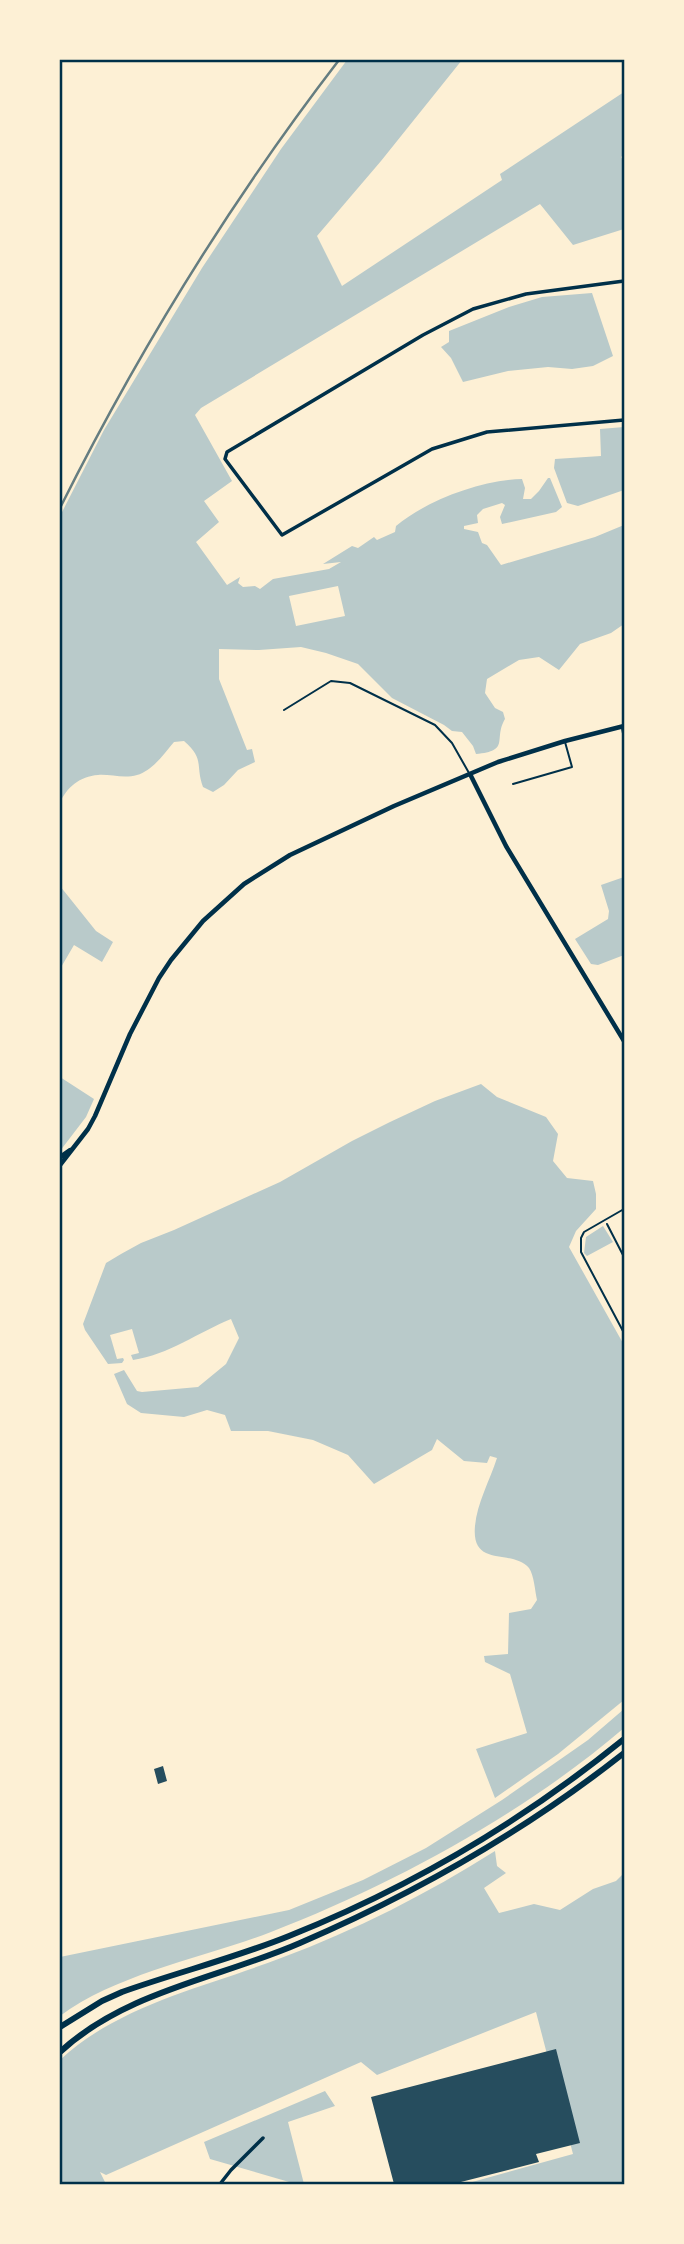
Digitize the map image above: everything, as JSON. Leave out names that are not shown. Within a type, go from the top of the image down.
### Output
[{"type":"highway","points":[[60,2027],[122,1992],[254,1950],[390,1890],[476,1843],[515,1818],[582,1773],[625,1739]]},
{"type":"highway","points":[[60,2052],[91,2027],[133,2004],[258,1960],[396,1899],[522,1827],[625,1753]]},
{"type":"street","points":[[625,281],[526,294],[473,310],[423,335],[227,452],[225,459],[282,535],[432,449],[487,432],[625,420]]},
{"type":"street","points":[[60,1165],[96,1116],[130,1034],[159,978],[189,936],[244,884],[290,855],[510,757],[623,726]]},
{"type":"street","points":[[470,774],[506,846],[625,1041]]},
{"type":"street","points":[[60,1157],[74,1148]]},
{"type":"street","points":[[220,2185],[263,2138]]},
{"type":"lane","points":[[284,710],[331,681],[350,682],[435,725],[452,743],[470,774]]},
{"type":"lane","points":[[623,726],[625,739]]},
{"type":"lane","points":[[513,784],[572,767],[565,741]]},
{"type":"lane","points":[[625,1209],[584,1232],[580,1238],[581,1252],[625,1333]]},
{"type":"path","points":[[604,1220],[625,1257]]},
{"type":"shaded area","points":[[347,60],[462,60],[317,236],[342,286],[502,180],[500,174],[624,92],[624,154],[621,157],[624,162],[624,229],[573,245],[540,204],[201,408],[195,415],[232,481],[204,501],[219,522],[196,542],[227,585],[240,577],[238,583],[243,587],[255,586],[260,589],[273,579],[329,569],[341,562],[323,564],[352,546],[358,548],[374,537],[377,540],[395,532],[396,526],[423,508],[456,493],[490,483],[522,479],[525,488],[523,499],[531,499],[550,478],[562,507],[556,512],[502,524],[500,517],[505,505],[502,503],[483,509],[477,515],[478,523],[464,526],[464,529],[478,532],[482,543],[487,545],[501,565],[595,537],[624,525],[624,624],[611,633],[580,644],[559,670],[539,657],[519,660],[487,679],[485,693],[495,708],[503,712],[505,719],[497,747],[476,754],[462,732],[452,731],[392,698],[358,664],[301,647],[219,649],[219,679],[247,750],[252,749],[255,762],[238,770],[213,792],[203,787],[197,758],[191,747],[184,741],[174,742],[148,770],[127,777],[98,775],[85,778],[66,792],[60,803],[60,516],[104,430],[202,268],[281,149]],"holes":[[[338,586],[345,616],[296,626],[289,596]]]},
{"type":"shaded area","points":[[592,293],[613,356],[593,366],[508,371],[463,382],[451,358],[441,347],[449,342],[449,331],[509,307],[542,297]]},
{"type":"shaded area","points":[[624,427],[624,490],[578,506],[567,503],[554,468],[555,459],[601,456],[600,429]]},
{"type":"shaded area","points":[[624,877],[624,955],[598,965],[591,964],[575,939],[608,919],[609,911],[601,885]]},
{"type":"shaded area","points":[[60,886],[96,931],[113,942],[102,962],[74,945],[60,969]]},
{"type":"shaded area","points":[[60,1077],[94,1099],[86,1117],[60,1151]]},
{"type":"shaded area","points":[[481,1084],[497,1097],[546,1117],[558,1134],[553,1161],[567,1178],[593,1181],[596,1209],[576,1231],[569,1247],[624,1345],[624,1700],[558,1754],[495,1798],[476,1749],[527,1733],[510,1674],[485,1662],[484,1656],[508,1654],[509,1613],[531,1609],[537,1600],[529,1568],[522,1562],[486,1553],[479,1548],[475,1539],[478,1509],[497,1458],[490,1456],[487,1463],[464,1461],[437,1439],[432,1450],[374,1484],[348,1455],[313,1440],[268,1431],[231,1431],[225,1415],[207,1410],[184,1417],[141,1413],[127,1404],[114,1374],[124,1370],[137,1391],[142,1392],[198,1387],[226,1364],[239,1338],[231,1319],[171,1348],[133,1360],[131,1355],[139,1353],[132,1329],[110,1335],[117,1359],[124,1360],[122,1363],[108,1364],[83,1324],[106,1263],[141,1243],[280,1182],[390,1122]]},
{"type":"shaded area","points":[[603,1226],[613,1242],[587,1256],[584,1253],[586,1237]]},
{"type":"shaded area","points":[[624,1709],[624,1728],[544,1789],[456,1844],[317,1913],[271,1932],[135,1977],[83,2001],[60,2016],[60,1957],[289,1910],[363,1880],[426,1848],[502,1800],[588,1740]]},
{"type":"shaded area","points":[[495,1851],[497,1866],[506,1873],[484,1888],[499,1913],[534,1904],[560,1910],[593,1889],[616,1881],[624,1873],[624,2184],[465,2184],[573,2154],[536,2012],[377,2075],[361,2062],[106,2175],[100,2172],[106,2184],[60,2184],[60,2060],[84,2041],[109,2025],[165,1999],[281,1958],[364,1923],[443,1882]]},
{"type":"shaded area","points":[[325,2091],[335,2106],[288,2122],[304,2184],[210,2159],[204,2142]]},
{"type":"building","points":[[163,1766],[167,1781],[158,1784],[154,1769]]},
{"type":"building","points":[[556,2049],[580,2143],[536,2154],[539,2162],[453,2184],[394,2184],[371,2097]]},
{"type":"railway","points":[[60,508],[154,334],[261,167],[339,60]]}]
